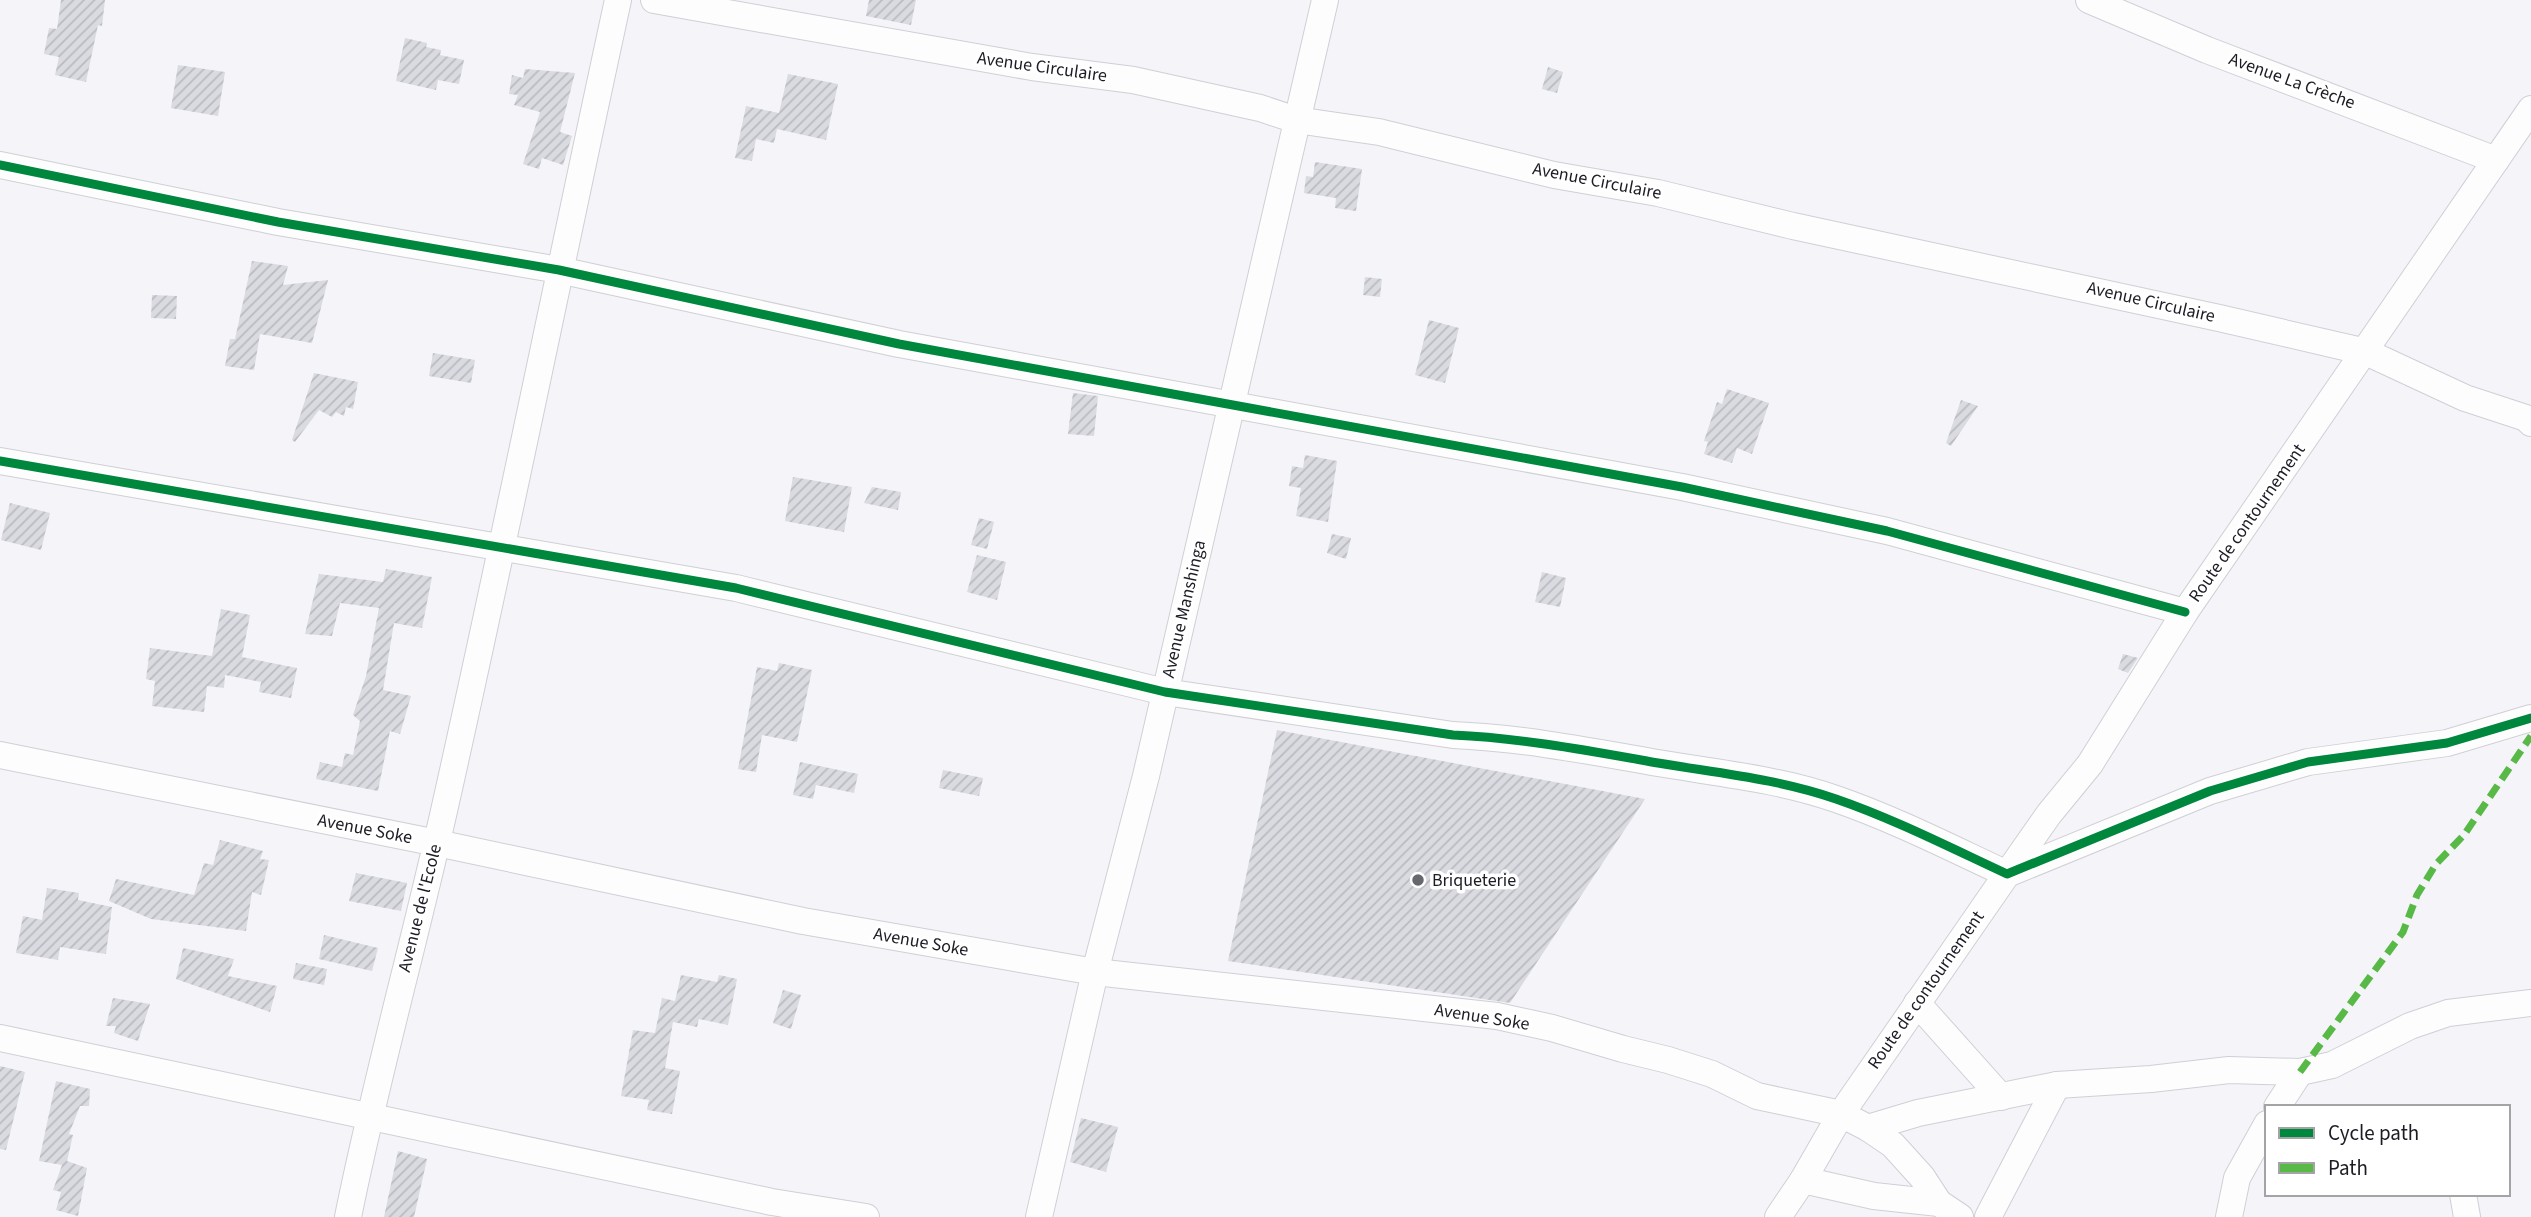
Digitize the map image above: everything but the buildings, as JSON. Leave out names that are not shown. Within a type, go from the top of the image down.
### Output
[{"type":"street","name":"Avenue de l'Ecole","points":[[348,1217],[369,1115],[437,843],[492,599],[559,270],[618,0]]},
{"type":"street","name":"Avenue Circulaire","points":[[654,0],[1032,67],[1133,80],[1260,108],[1296,120],[1379,132],[1554,175],[1658,193],[1793,226],[2012,272],[2365,352],[2465,398],[2529,417]]},
{"type":"street","name":"Avenue Manshinga","points":[[1039,1217],[1095,972],[1146,776],[1325,0]]},
{"type":"street","name":"Avenue La Crèche","points":[[2089,0],[2207,50],[2496,160]]},
{"type":"street","name":"Route de contournement","points":[[1778,1217],[1803,1180],[1840,1114],[2049,814],[2090,764],[2185,612],[2531,109]]},
{"type":"street","points":[[0,165],[278,222],[559,270],[899,344],[1754,502],[1887,531],[2185,612]]},
{"type":"street","points":[[0,461],[736,587],[1165,692],[1453,736],[1491,737],[1584,749],[1761,780],[1835,799],[1912,830],[2007,874],[2235,783],[2308,762],[2447,743],[2531,718]]},
{"type":"street","name":"Avenue Soke","points":[[0,755],[437,843],[803,921],[1095,972],[1497,1016],[1552,1028],[1712,1074],[1757,1096],[1840,1114],[1893,1145],[1949,1210]]},
{"type":"street","points":[[1917,1003],[2001,1097]]},
{"type":"street","points":[[1868,1128],[1918,1113],[2057,1085],[2151,1079],[2229,1070],[2300,1072],[2332,1065],[2410,1026],[2448,1013],[2531,1003]]},
{"type":"street","points":[[0,1038],[772,1202],[866,1217]]},
{"type":"street","points":[[2278,1105],[2300,1072]]},
{"type":"street","points":[[1988,1217],[2057,1085]]},
{"type":"street","points":[[2229,1217],[2237,1178],[2265,1128]]},
{"type":"street","points":[[1803,1180],[1949,1210]]},
{"type":"street","points":[[2463,1196],[2467,1217]]},
{"type":"marked path","points":[[2300,1072],[2403,932],[2417,895],[2436,864],[2464,835],[2531,736]]},
{"type":"cycle path","points":[[0,165],[278,222],[559,270],[899,344],[1682,487],[1887,531],[2185,612]]},
{"type":"cycle path","points":[[0,461],[736,588],[1165,692],[1453,735],[1556,746],[1770,781],[1858,807],[2007,874],[2210,791],[2308,762],[2447,743],[2531,718]]},
{"type":"place","name":"Briqueterie","points":[[1418,880]]}]
